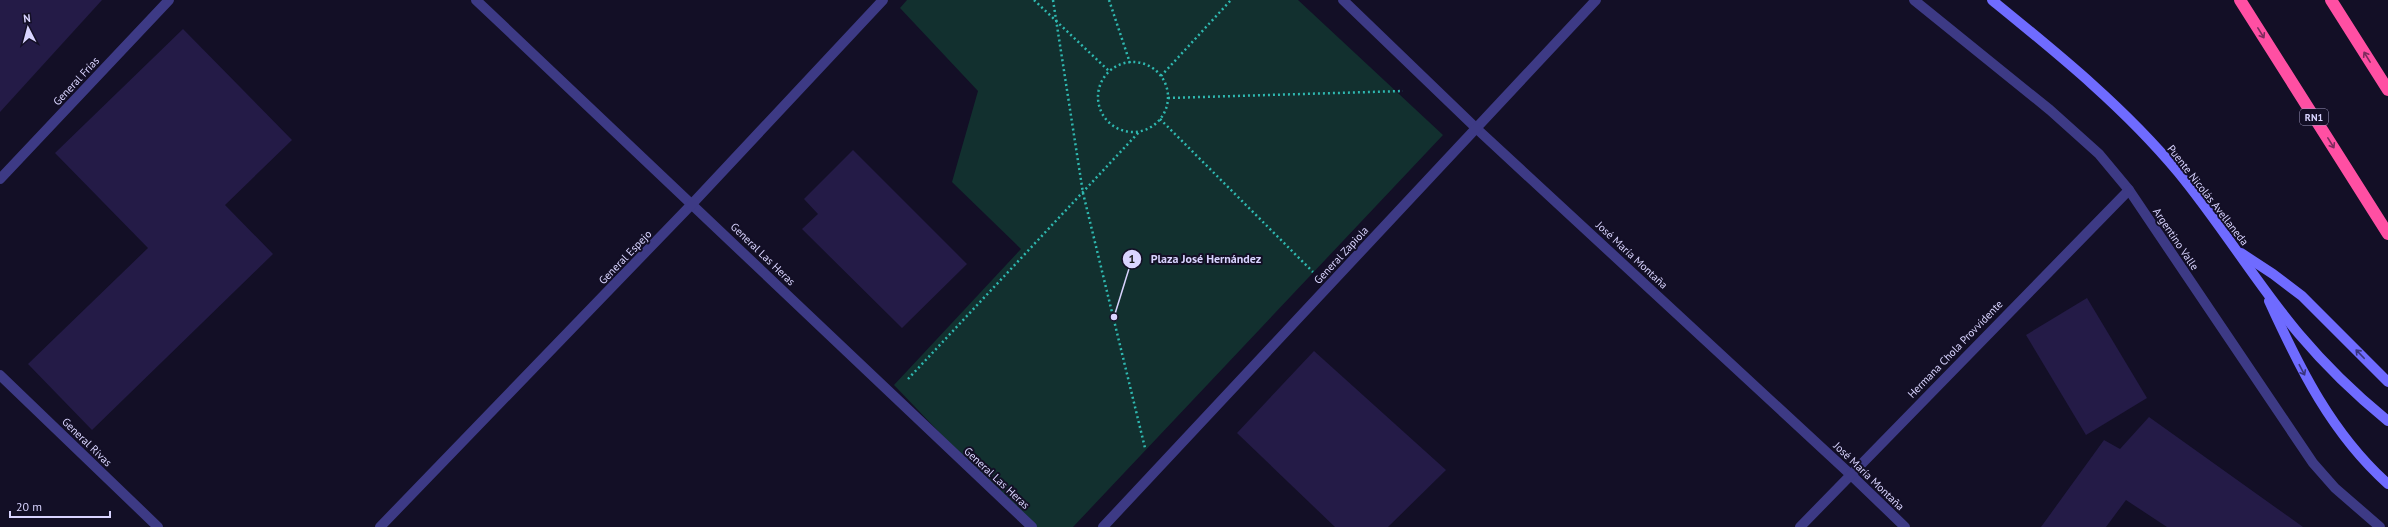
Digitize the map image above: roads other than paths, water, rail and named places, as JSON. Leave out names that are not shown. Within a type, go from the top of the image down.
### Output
[{"type":"highway","name":"RN1","points":[[2240,0],[2388,234]]},
{"type":"highway","points":[[2331,0],[2388,90]]},
{"type":"main road","name":"Puente Nicolás Avellaneda","points":[[1992,0],[2091,84],[2145,136],[2178,172],[2300,334],[2326,364],[2351,389],[2388,421]]},
{"type":"main road","points":[[2236,250],[2273,274],[2316,309],[2388,382]]},
{"type":"main road","points":[[2262,285],[2284,335],[2313,390],[2330,418],[2350,446],[2388,484]]},
{"type":"street","name":"General Frías","points":[[0,179],[169,0]]},
{"type":"street","name":"General Las Heras","points":[[476,0],[1032,527]]},
{"type":"street","name":"General Espejo","points":[[380,527],[692,204],[883,0]]},
{"type":"street","name":"José María Montaña","points":[[1343,0],[1477,129],[1850,474],[1905,527]]},
{"type":"street","name":"General Zapiola","points":[[1103,527],[1151,474],[1477,129],[1596,0]]},
{"type":"street","name":"Argentino Valle","points":[[1914,0],[2050,110],[2099,154],[2129,190],[2305,452],[2335,488],[2380,527]]},
{"type":"street","name":"Hermana Chola Provvidente","points":[[1800,527],[1850,474],[2129,190]]},
{"type":"street","name":"General Rivas","points":[[0,375],[158,527]]},
{"type":"place","name":"Plaza José Hernández","points":[[1114,317]]}]
